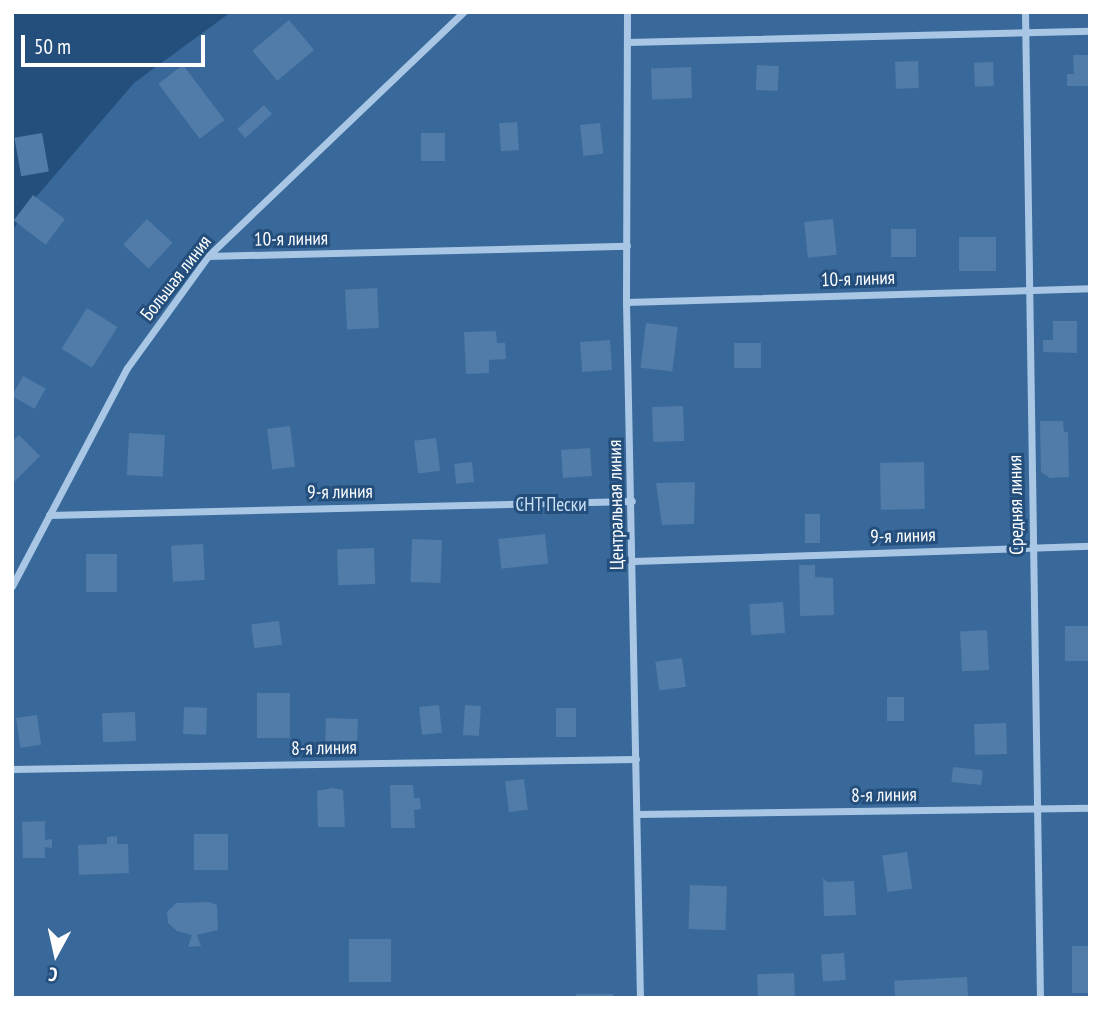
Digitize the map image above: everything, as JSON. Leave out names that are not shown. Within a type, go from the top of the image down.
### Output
[{"type":"street","name":"Большая линия","points":[[12,586],[127,368],[208,256],[463,12]]},
{"type":"street","name":"Центральная линия","points":[[627,12],[626,302],[640,998]]},
{"type":"street","name":"Средняя линия","points":[[1025,12],[1040,998]]},
{"type":"street","points":[[627,42],[1090,31]]},
{"type":"street","name":"10-я линия","points":[[208,256],[626,246]]},
{"type":"street","name":"10-я линия","points":[[626,302],[1090,288]]},
{"type":"street","name":"9-я линия","points":[[50,515],[632,500]]},
{"type":"street","name":"9-я линия","points":[[633,561],[1090,547]]},
{"type":"street","name":"8-я линия","points":[[12,769],[636,759]]},
{"type":"street","name":"8-я линия","points":[[637,814],[1090,808]]},
{"type":"green space","name":"СНТ Пески","points":[[231,12],[1090,12],[1090,998],[12,998],[12,232],[24,211],[134,83]]},
{"type":"building","points":[[289,20],[314,50],[277,81],[252,51]]},
{"type":"building","points":[[1073,55],[1090,55],[1090,86],[1067,86],[1067,74],[1074,74]]},
{"type":"building","points":[[918,61],[919,88],[896,89],[895,62]]},
{"type":"building","points":[[993,62],[994,86],[975,87],[974,63]]},
{"type":"building","points":[[183,65],[225,120],[200,139],[158,84]]},
{"type":"building","points":[[757,65],[779,66],[778,91],[756,90]]},
{"type":"building","points":[[691,67],[692,98],[652,99],[651,68]]},
{"type":"building","points":[[264,105],[272,114],[245,138],[237,129]]},
{"type":"building","points":[[517,122],[519,150],[501,151],[499,123]]},
{"type":"building","points":[[600,123],[603,154],[583,156],[580,125]]},
{"type":"building","points":[[42,133],[49,171],[21,176],[14,138]]},
{"type":"building","points":[[421,133],[445,133],[445,161],[421,161]]},
{"type":"building","points":[[33,195],[65,219],[46,245],[14,221]]},
{"type":"building","points":[[147,219],[173,243],[149,268],[123,245]]},
{"type":"building","points":[[833,219],[837,255],[808,258],[804,222]]},
{"type":"building","points":[[891,229],[916,229],[916,257],[891,257]]},
{"type":"building","points":[[959,237],[996,237],[996,271],[959,271]]},
{"type":"building","points":[[377,288],[379,328],[347,330],[345,290]]},
{"type":"building","points":[[87,308],[118,327],[92,368],[62,349]]},
{"type":"building","points":[[1053,321],[1077,321],[1077,353],[1043,352],[1043,340],[1053,340]]},
{"type":"building","points":[[646,323],[678,327],[672,372],[641,368]]},
{"type":"building","points":[[496,331],[497,343],[505,343],[506,359],[489,360],[489,373],[466,374],[464,332]]},
{"type":"building","points":[[610,340],[612,370],[582,372],[580,342]]},
{"type":"building","points":[[734,343],[761,343],[761,368],[734,368]]},
{"type":"building","points":[[23,376],[46,389],[35,409],[12,396]]},
{"type":"building","points":[[683,406],[684,441],[653,442],[652,407]]},
{"type":"building","points":[[1040,421],[1063,421],[1064,432],[1068,432],[1069,477],[1050,478],[1041,472]]},
{"type":"building","points":[[290,426],[295,467],[272,469],[267,429]]},
{"type":"building","points":[[129,433],[165,435],[163,477],[127,475]]},
{"type":"building","points":[[19,435],[40,456],[12,484],[12,442]]},
{"type":"building","points":[[436,438],[440,471],[418,473],[414,441]]},
{"type":"building","points":[[590,448],[592,476],[563,478],[561,450]]},
{"type":"building","points":[[472,462],[474,482],[456,484],[454,464]]},
{"type":"building","points":[[924,462],[925,509],[881,510],[880,463]]},
{"type":"building","points":[[695,482],[694,524],[662,525],[656,483]]},
{"type":"building","points":[[805,514],[820,514],[820,543],[805,543]]},
{"type":"building","points":[[545,534],[548,564],[501,569],[498,539]]},
{"type":"building","points":[[412,539],[442,540],[440,583],[410,582]]},
{"type":"building","points":[[203,544],[205,580],[173,582],[171,546]]},
{"type":"building","points":[[374,548],[375,584],[338,585],[337,549]]},
{"type":"building","points":[[86,554],[117,554],[117,592],[86,592]]},
{"type":"building","points":[[799,565],[815,565],[815,577],[833,578],[834,615],[800,616]]},
{"type":"building","points":[[783,602],[785,633],[751,635],[749,604]]},
{"type":"building","points":[[279,621],[282,645],[254,648],[251,624]]},
{"type":"building","points":[[1065,626],[1090,626],[1090,661],[1065,661]]},
{"type":"building","points":[[987,630],[989,670],[962,671],[960,631]]},
{"type":"building","points":[[682,658],[686,687],[659,690],[655,662]]},
{"type":"building","points":[[257,693],[290,693],[290,738],[257,738]]},
{"type":"building","points":[[887,697],[904,697],[904,721],[887,721]]},
{"type":"building","points":[[439,705],[442,733],[422,735],[419,707]]},
{"type":"building","points":[[465,705],[481,706],[479,736],[463,735]]},
{"type":"building","points":[[184,707],[207,708],[206,735],[183,734]]},
{"type":"building","points":[[556,708],[576,708],[576,737],[556,737]]},
{"type":"building","points":[[135,712],[136,741],[103,742],[102,713]]},
{"type":"building","points":[[37,715],[41,745],[20,748],[16,718]]},
{"type":"building","points":[[326,718],[358,719],[357,743],[325,742]]},
{"type":"building","points":[[1006,723],[1007,754],[975,755],[974,724]]},
{"type":"building","points":[[953,767],[983,770],[981,785],[951,782]]},
{"type":"building","points":[[524,779],[528,810],[509,812],[505,781]]},
{"type":"building","points":[[390,785],[413,785],[414,798],[420,798],[421,809],[414,810],[415,828],[391,828]]},
{"type":"building","points":[[332,788],[343,790],[345,827],[318,827],[317,791]]},
{"type":"building","points":[[45,821],[45,840],[52,839],[52,848],[45,847],[45,858],[23,858],[22,822]]},
{"type":"building","points":[[194,834],[228,834],[228,870],[194,870]]},
{"type":"building","points":[[117,836],[117,844],[128,844],[129,873],[79,875],[78,845],[107,844],[107,837]]},
{"type":"building","points":[[907,852],[912,889],[887,892],[882,855]]},
{"type":"building","points":[[823,878],[827,882],[854,881],[856,915],[824,916]]},
{"type":"building","points":[[690,885],[727,886],[725,930],[688,929]]},
{"type":"building","points":[[210,902],[217,905],[218,930],[197,935],[201,946],[188,947],[192,935],[177,931],[168,923],[167,912],[176,903]]},
{"type":"building","points":[[349,939],[391,939],[391,982],[349,982]]},
{"type":"building","points":[[1072,946],[1090,946],[1090,993],[1072,993]]},
{"type":"building","points":[[844,953],[846,980],[823,982],[821,955]]},
{"type":"building","points":[[794,973],[795,998],[758,998],[757,974]]},
{"type":"building","points":[[967,977],[968,998],[895,998],[894,981]]},
{"type":"building","points":[[576,994],[613,994],[613,998],[576,998]]}]
